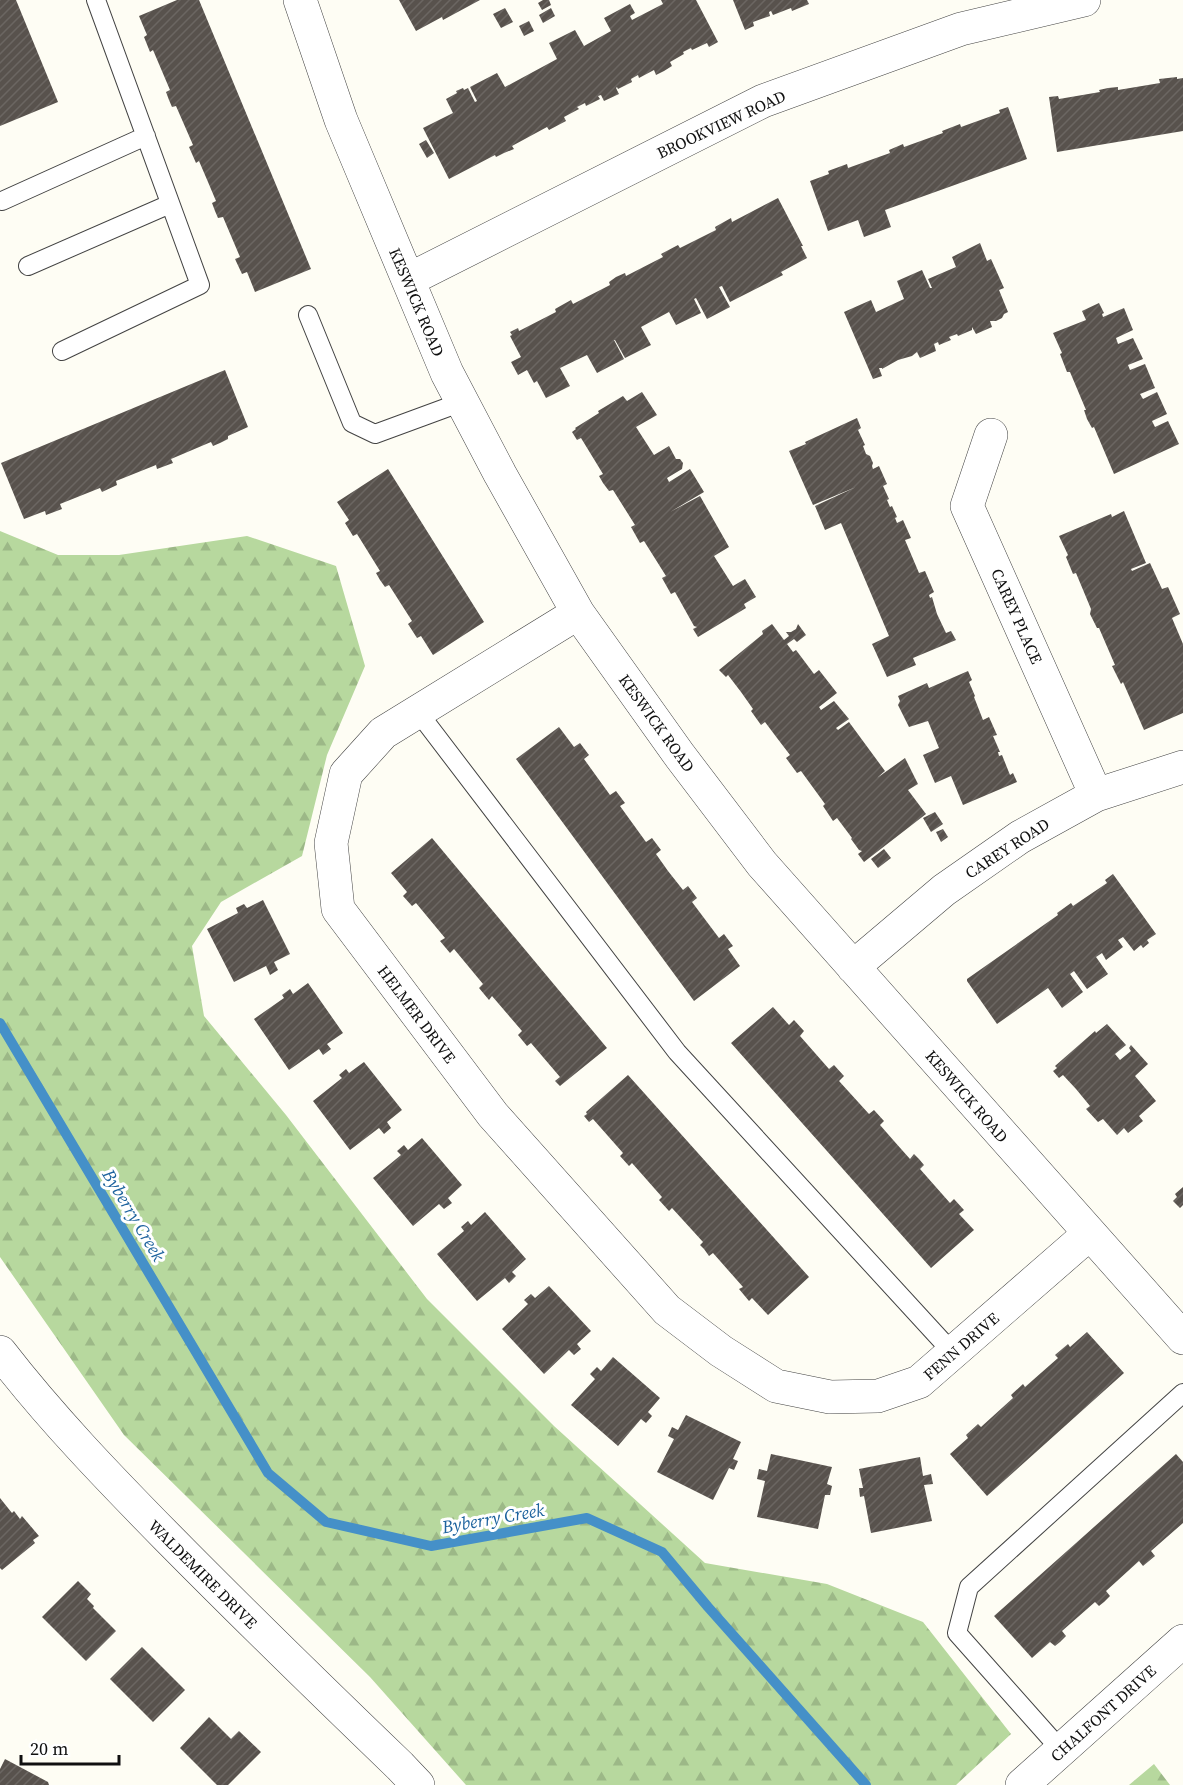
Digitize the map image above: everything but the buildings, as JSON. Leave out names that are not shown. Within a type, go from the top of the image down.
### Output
[{"type":"street","name":"KESWICK ROAD","points":[[300,0],[341,120],[447,373],[578,614],[680,756],[755,855],[1183,1338]]},
{"type":"street","name":"BROOKVIEW ROAD","points":[[408,280],[763,101],[961,29],[1084,0]]},
{"type":"street","name":"CAREY PLACE","points":[[991,435],[967,506],[1096,795]]},
{"type":"street","name":"HELMER DRIVE","points":[[578,614],[383,733],[346,774],[331,843],[338,909],[493,1115],[667,1310],[721,1352],[776,1386],[807,1392]]},
{"type":"street","name":"CAREY ROAD","points":[[853,967],[945,890],[1020,837],[1096,795],[1183,767]]},
{"type":"street","name":"FENN DRIVE","points":[[807,1392],[830,1397],[878,1396],[919,1382],[1089,1234]]},
{"type":"street","name":"WALDEMIRE DRIVE","points":[[0,1352],[25,1385],[119,1488],[254,1625],[418,1785]]},
{"type":"street","name":"CHALFONT DRIVE","points":[[1022,1785],[1183,1641]]},
{"type":"lane","points":[[62,351],[200,285],[98,1]]},
{"type":"lane","points":[[2,201],[146,136]]},
{"type":"lane","points":[[28,266],[170,204]]},
{"type":"lane","points":[[308,315],[352,423],[375,434],[462,402]]},
{"type":"lane","points":[[418,712],[677,1052],[953,1353]]},
{"type":"lane","points":[[1061,1750],[957,1633],[969,1587],[1183,1393]]},
{"type":"green space","points":[[0,531],[58,555],[119,555],[247,536],[336,566],[365,666],[327,755],[302,856],[221,902],[192,946],[204,1016],[286,1115],[427,1299],[554,1426],[705,1563],[827,1584],[923,1622],[1011,1734],[956,1785],[466,1785],[370,1677],[124,1435],[0,1257]]},
{"type":"green space","points":[[1154,1764],[1170,1785],[1129,1785]]},
{"type":"waterway","name":"Byberry Creek","points":[[0,1023],[268,1473],[326,1522],[431,1546],[587,1518],[662,1552],[866,1785]]}]
